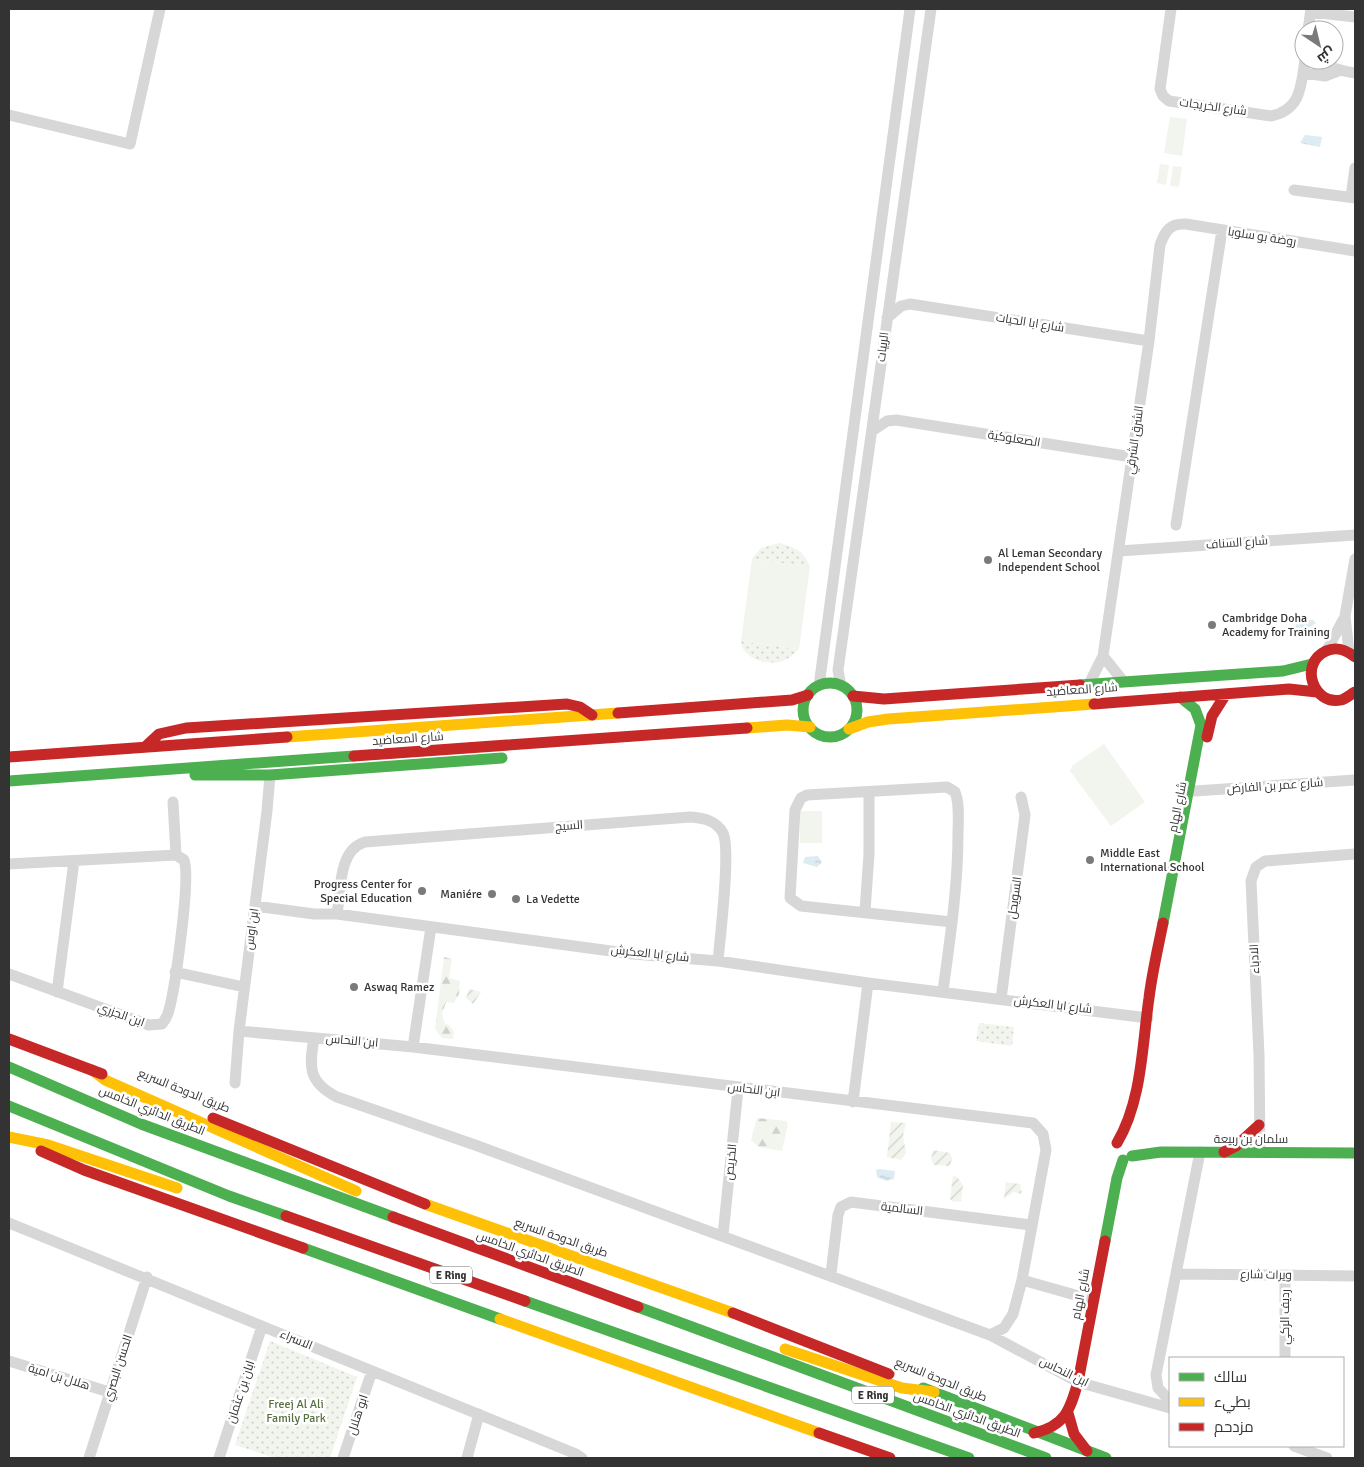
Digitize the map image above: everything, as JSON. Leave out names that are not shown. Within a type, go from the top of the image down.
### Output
[{"type":"main road","points":[[1317,692],[1311,679],[1312,664],[1316,658],[1327,650],[1338,649],[1352,654]]},
{"type":"main road","name":"شارع المعاضيد","points":[[853,696],[884,699],[1283,671],[1312,664]]},
{"type":"main road","points":[[826,684],[841,686],[853,696],[857,713],[850,729],[834,737],[825,737],[810,728],[804,712],[808,695],[819,686],[826,684]]},
{"type":"main road","name":"شارع المعاضيد","points":[[850,729],[868,722],[888,718],[1289,689],[1317,692],[1333,700],[1342,700],[1355,692]]},
{"type":"main road","name":"شارع الهام","points":[[1148,1018],[1154,1000],[1212,716],[1226,694]]},
{"type":"main road","name":"شارع المعاضيد","points":[[9,757],[792,700],[808,695]]},
{"type":"main road","name":"شارع الهام","points":[[1068,1414],[1078,1382],[1117,1178],[1127,1151],[1126,1128],[1141,1067],[1149,997],[1201,724],[1195,709],[1180,697]]},
{"type":"main road","points":[[145,747],[159,734],[178,729],[567,704],[580,707],[592,715]]},
{"type":"main road","points":[[399,729],[416,714]]},
{"type":"main road","name":"شارع المعاضيد","points":[[9,781],[787,725],[810,728]]},
{"type":"main road","points":[[560,754],[581,741]]},
{"type":"main road","points":[[169,768],[201,777],[270,775],[512,757]]},
{"type":"main road","name":"طريق الدوحة السريع","points":[[9,1039],[92,1070],[440,1210],[761,1323],[1034,1433],[1106,1458]]},
{"type":"main road","name":"الطريق الدائري الخامس","points":[[9,1067],[141,1124],[1046,1458]]},
{"type":"main road","points":[[92,1070],[105,1080],[351,1189],[370,1200],[386,1216]]},
{"type":"main road","name":"E Ring","points":[[9,1106],[229,1196],[969,1458]]},
{"type":"main road","points":[[1223,1152],[1236,1146],[1259,1125]]},
{"type":"main road","name":"شارع الهام","points":[[1126,1128],[1114,1149],[1127,1151]]},
{"type":"main road","points":[[9,1137],[48,1144],[183,1190],[229,1196]]},
{"type":"main road","points":[[9,1137],[84,1170],[890,1458]]},
{"type":"main road","name":"سلمان بن ربيعة","points":[[1127,1151],[1147,1153],[1355,1153]]},
{"type":"main road","points":[[701,1332],[727,1329],[902,1388],[934,1392]]},
{"type":"main road","points":[[1034,1433],[1053,1427],[1068,1414],[1074,1434],[1087,1451]]},
{"type":"main road","points":[[898,1433],[952,1458]]},
{"type":"street","points":[[9,115],[130,144],[160,9]]},
{"type":"street","name":"الربيات","points":[[819,686],[910,9]]},
{"type":"street","name":"الربيات","points":[[841,686],[838,670],[931,9]]},
{"type":"street","name":"شارع الخريجات","points":[[1172,9],[1160,89],[1166,99],[1271,116],[1281,114],[1292,107],[1297,98],[1303,73]]},
{"type":"street","points":[[1311,10],[1355,17]]},
{"type":"street","points":[[1303,70],[1303,73],[1325,76],[1338,71],[1355,73]]},
{"type":"street","points":[[1294,190],[1353,198],[1355,168]]},
{"type":"street","name":"روضة بو سلوبا","points":[[1170,226],[1177,223],[1186,224],[1355,251]]},
{"type":"street","name":"الشرق الشرقي","points":[[1089,684],[1103,656],[1149,341],[1160,245],[1164,234],[1170,226]]},
{"type":"street","points":[[1176,525],[1222,230]]},
{"type":"street","points":[[1319,258],[1321,246]]},
{"type":"street","points":[[891,285],[902,299],[910,304]]},
{"type":"street","points":[[887,318],[901,306],[910,304]]},
{"type":"street","name":"شارع ابا الحيات","points":[[910,304],[1149,341]]},
{"type":"street","points":[[877,403],[887,416],[896,420]]},
{"type":"street","points":[[872,431],[887,421],[896,420]]},
{"type":"street","name":"الصعلوكية","points":[[896,420],[1132,457]]},
{"type":"street","name":"شارع السناف","points":[[1119,551],[1355,535]]},
{"type":"street","points":[[1327,650],[1345,616],[1355,559]]},
{"type":"street","points":[[1345,616],[1352,654]]},
{"type":"street","points":[[1103,656],[1123,681]]},
{"type":"street","name":"ابن اوس","points":[[235,1083],[244,987],[270,775]]},
{"type":"street","name":"شارع عمر بن الفارض","points":[[1196,791],[1355,780]]},
{"type":"street","points":[[943,991],[952,922],[958,863],[956,792],[947,787],[807,795],[797,803],[794,810],[790,898],[801,906],[865,911],[952,922]]},
{"type":"street","points":[[865,911],[869,854],[869,792]]},
{"type":"street","name":"السويحل","points":[[1001,998],[1025,815],[1021,797]]},
{"type":"street","name":"ابن الجزري","points":[[9,974],[155,1026],[162,1024],[169,1011],[176,972],[187,872],[184,860],[176,855],[173,802]]},
{"type":"street","name":"السيج","points":[[337,914],[346,858],[353,847],[365,842],[690,817],[705,818],[719,828],[725,840],[725,890],[718,961]]},
{"type":"street","name":"الادباء","points":[[1260,1152],[1259,1055],[1251,881],[1253,872],[1266,862],[1355,854]]},
{"type":"street","points":[[9,864],[129,856],[176,855]]},
{"type":"street","points":[[57,992],[74,861]]},
{"type":"street","name":"شارع ابا العكرش","points":[[255,906],[314,914],[337,914],[634,954],[718,961],[868,983],[1001,998],[1148,1018]]},
{"type":"street","points":[[413,1047],[431,927]]},
{"type":"street","points":[[176,972],[244,987]]},
{"type":"street","points":[[853,1102],[868,983]]},
{"type":"street","name":"ابن النحاس","points":[[239,1031],[413,1047],[1033,1124],[1043,1134],[1046,1150],[1022,1280],[1014,1314],[1004,1328],[990,1334]]},
{"type":"street","name":"ابن النحاس","points":[[314,1038],[310,1060],[315,1081],[325,1091],[337,1097],[475,1144],[990,1334],[1078,1382],[1169,1408]]},
{"type":"street","name":"الخريص","points":[[723,1235],[738,1088]]},
{"type":"street","points":[[1169,1400],[1158,1388],[1156,1375],[1200,1152]]},
{"type":"street","name":"السالمية","points":[[831,1274],[838,1215],[842,1206],[851,1202],[1031,1225]]},
{"type":"street","name":"الاسراء","points":[[9,1222],[480,1414],[582,1458]]},
{"type":"street","name":"ويرات شارع","points":[[1176,1274],[1355,1276]]},
{"type":"street","name":"رديف الركي","points":[[1285,1276],[1285,1357]]},
{"type":"street","name":"الحسن البصري","points":[[89,1458],[147,1277]]},
{"type":"street","points":[[1022,1280],[1093,1300]]},
{"type":"street","name":"ابان بن عثمان","points":[[219,1458],[262,1326]]},
{"type":"street","name":"هلال بن امية","points":[[9,1361],[109,1392]]},
{"type":"street","name":"ابو هلال","points":[[344,1458],[372,1371]]},
{"type":"street","points":[[467,1458],[480,1414]]},
{"type":"street","points":[[1297,1447],[1327,1458]]},
{"type":"green space","points":[[1170,117],[1187,119],[1182,156],[1164,153]]},
{"type":"green space","points":[[1160,164],[1169,165],[1166,185],[1157,183]]},
{"type":"green space","points":[[1173,166],[1182,167],[1179,187],[1170,186]]},
{"type":"green space","points":[[779,543],[802,553],[810,567],[752,559],[761,548]]},
{"type":"green space","points":[[752,559],[810,567],[799,649],[741,641]]},
{"type":"green space","points":[[741,641],[799,649],[783,661],[770,663],[751,657],[742,647]]},
{"type":"green space","points":[[1104,744],[1145,802],[1111,826],[1070,771],[1073,765]]},
{"type":"green space","points":[[800,811],[822,811],[822,843],[800,843]]},
{"type":"green space","points":[[444,957],[452,959],[449,978],[460,981],[459,994],[454,1003],[446,1002],[442,1014],[445,1024],[449,1025],[454,1032],[453,1039],[442,1038],[435,1029]]},
{"type":"green space","points":[[469,989],[481,992],[473,1004],[466,998]]},
{"type":"green space","points":[[979,1023],[1014,1027],[1012,1046],[976,1041]]},
{"type":"green space","points":[[757,1118],[786,1121],[788,1124],[782,1151],[759,1147],[751,1140]]},
{"type":"green space","points":[[891,1122],[906,1123],[903,1136],[906,1153],[901,1160],[887,1157]]},
{"type":"green space","points":[[933,1150],[950,1153],[952,1158],[950,1166],[934,1165],[931,1159]]},
{"type":"green space","points":[[953,1176],[957,1177],[963,1185],[961,1201],[953,1202],[950,1199]]},
{"type":"green space","points":[[1006,1182],[1020,1184],[1022,1194],[1014,1192],[1004,1199]]},
{"type":"green space","name":"Freej Al Ali Family Park","points":[[270,1341],[357,1377],[330,1458],[275,1458],[235,1445]]},
{"type":"water","points":[[1305,135],[1322,137],[1320,147],[1300,143]]},
{"type":"water","points":[[1298,620],[1313,620],[1316,623],[1298,635],[1294,630]]},
{"type":"water","points":[[818,856],[822,862],[817,867],[803,863],[805,857]]},
{"type":"water","points":[[876,1170],[895,1171],[894,1179],[886,1181],[877,1177]]},
{"type":"traffic: fast","points":[[1080,685],[1283,671],[1312,664]]},
{"type":"traffic: fast","points":[[830,683],[840,685],[849,691],[855,700],[857,710],[855,720],[849,729],[840,735],[830,737],[820,735],[811,729],[805,720],[803,710],[805,700],[811,691],[820,685],[830,683]]},
{"type":"traffic: fast","points":[[1163,923],[1201,725],[1195,709],[1180,697]]},
{"type":"traffic: fast","points":[[9,781],[354,756]]},
{"type":"traffic: fast","points":[[195,775],[270,775],[502,758]]},
{"type":"traffic: fast","points":[[9,1067],[141,1124],[393,1217]]},
{"type":"traffic: fast","points":[[9,1106],[229,1196],[286,1216]]},
{"type":"traffic: fast","points":[[1132,1156],[1161,1152],[1355,1153]]},
{"type":"traffic: fast","points":[[1105,1241],[1117,1178],[1123,1160]]},
{"type":"traffic: fast","points":[[303,1248],[500,1319]]},
{"type":"traffic: fast","points":[[525,1301],[969,1458]]},
{"type":"traffic: fast","points":[[638,1307],[1046,1458]]},
{"type":"traffic: fast","points":[[923,1388],[1106,1458]]},
{"type":"traffic: slow","points":[[849,729],[868,722],[888,719],[1094,704]]},
{"type":"traffic: slow","points":[[287,737],[618,713]]},
{"type":"traffic: slow","points":[[747,728],[787,725],[810,727]]},
{"type":"traffic: slow","points":[[92,1070],[105,1080],[356,1191]]},
{"type":"traffic: slow","points":[[9,1137],[48,1145],[177,1188]]},
{"type":"traffic: slow","points":[[425,1204],[733,1313]]},
{"type":"traffic: slow","points":[[500,1319],[819,1433]]},
{"type":"traffic: slow","points":[[785,1349],[902,1388],[934,1392]]},
{"type":"traffic: jam","points":[[1355,657],[1341,650],[1326,651],[1317,657],[1311,674],[1317,691],[1323,697],[1331,700],[1341,700],[1355,692]]},
{"type":"traffic: jam","points":[[853,696],[884,699],[1080,685]]},
{"type":"traffic: jam","points":[[1094,704],[1289,689],[1317,692]]},
{"type":"traffic: jam","points":[[1207,737],[1212,716],[1226,694]]},
{"type":"traffic: jam","points":[[618,713],[792,700],[808,695]]},
{"type":"traffic: jam","points":[[145,747],[159,734],[186,728],[567,704],[580,707],[592,715]]},
{"type":"traffic: jam","points":[[354,756],[747,728]]},
{"type":"traffic: jam","points":[[9,757],[287,737]]},
{"type":"traffic: jam","points":[[1117,1143],[1132,1109],[1140,1073],[1150,989],[1163,923]]},
{"type":"traffic: jam","points":[[9,1039],[102,1074]]},
{"type":"traffic: jam","points":[[213,1118],[425,1204]]},
{"type":"traffic: jam","points":[[1224,1152],[1236,1146],[1259,1125]]},
{"type":"traffic: jam","points":[[41,1151],[84,1170],[303,1248]]},
{"type":"traffic: jam","points":[[286,1216],[525,1301]]},
{"type":"traffic: jam","points":[[393,1217],[638,1307]]},
{"type":"traffic: jam","points":[[1034,1433],[1053,1426],[1059,1421],[1069,1409],[1072,1401],[1078,1382],[1105,1241]]},
{"type":"traffic: jam","points":[[733,1313],[889,1374]]},
{"type":"traffic: jam","points":[[1068,1413],[1074,1434],[1087,1451]]},
{"type":"traffic: jam","points":[[819,1433],[890,1458]]},
{"type":"place","name":"Al Leman Secondary Independent School","points":[[988,560]]},
{"type":"place","name":"Cambridge Doha Academy for Training","points":[[1212,625]]},
{"type":"place","name":"Middle East International School","points":[[1090,860]]},
{"type":"place","name":"Progress Center for Special Education","points":[[422,891]]},
{"type":"place","name":"Maniére","points":[[492,894]]},
{"type":"place","name":"La Vedette","points":[[516,899]]},
{"type":"place","name":"Aswaq Ramez","points":[[354,987]]}]
